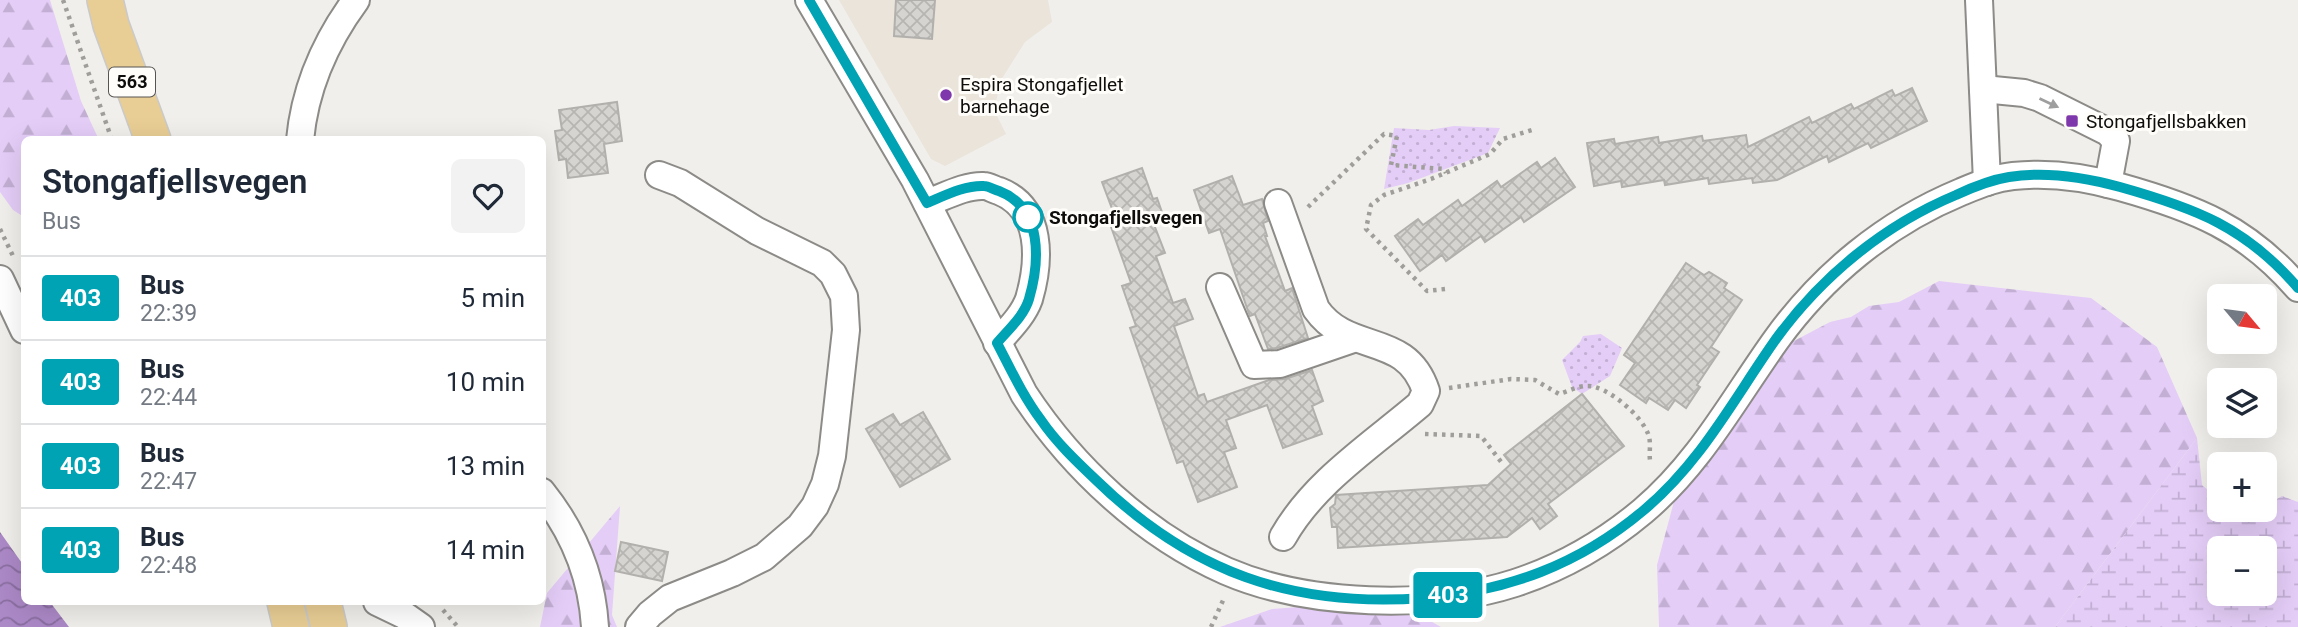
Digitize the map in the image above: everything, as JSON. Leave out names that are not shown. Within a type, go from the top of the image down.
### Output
[{"type":"main road","points":[[87,0],[108,13]]},
{"type":"main road","name":"563","points":[[108,13],[152,136]]},
{"type":"main road","points":[[324,605],[329,627]]},
{"type":"street","points":[[301,136],[316,68],[331,38],[356,0]]},
{"type":"street","points":[[809,0],[927,203],[997,343],[1043,423],[1064,449],[1135,514],[1197,557],[1247,579],[1279,588],[1338,598],[1398,600],[1473,592],[1513,583],[1553,568],[1613,534],[1643,511],[1698,455],[1775,341],[1830,276],[1899,223],[1936,203],[1987,182],[2010,177],[2069,176],[2109,184],[2185,207],[2232,229],[2258,247],[2298,288]]},
{"type":"street","points":[[1979,0],[1987,182]]},
{"type":"street","points":[[1983,89],[2024,93],[2040,98],[2108,132],[2116,141],[2109,184]]},
{"type":"street","points":[[639,627],[670,598],[764,557],[800,526],[815,506],[825,484],[832,456],[846,330],[844,296],[834,274],[822,263],[757,230],[680,183],[659,175]]},
{"type":"street","points":[[927,203],[961,190],[985,186],[1006,194],[1023,206],[1034,229],[1036,263],[1028,301],[1019,317],[997,343]]},
{"type":"street","points":[[1278,203],[1316,309],[1325,321],[1353,339],[1381,345],[1396,352],[1414,367],[1422,378],[1426,391],[1420,404],[1314,493],[1295,516],[1283,537]]},
{"type":"street","points":[[0,279],[21,324]]},
{"type":"street","points":[[1220,287],[1254,365],[1280,364],[1353,339]]},
{"type":"street","points":[[546,497],[568,527],[579,553],[594,602],[595,627]]},
{"type":"street","points":[[383,605],[421,627]]},
{"type":"path","points":[[64,0],[111,136]]},
{"type":"path","points":[[1445,289],[1427,291],[1366,229],[1371,205],[1384,195],[1490,154],[1503,139],[1532,130]]},
{"type":"path","points":[[1287,228],[1384,134],[1397,136],[1391,165],[1444,169],[1446,173]]},
{"type":"path","points":[[1426,391],[1511,379],[1535,380],[1559,394],[1586,386],[1599,388],[1608,391],[1643,424],[1649,436],[1650,460]]},
{"type":"path","points":[[1387,432],[1481,436],[1502,463]]},
{"type":"shaded area","name":"Espira Stongafjellet barnehage","points":[[839,0],[1048,0],[1052,22],[1025,42],[1001,80],[994,110],[1006,134],[945,166],[931,159]]},
{"type":"green space","points":[[0,0],[50,0],[81,101],[97,136],[21,136],[21,215],[13,210],[0,192]]},
{"type":"green space","points":[[1454,126],[1500,128],[1488,153],[1408,183],[1384,189],[1394,128],[1429,130]]},
{"type":"green space","points":[[1939,281],[2091,298],[2157,347],[2197,438],[2055,627],[1659,627],[1657,565],[1684,464],[1792,342],[1830,322],[1851,317],[1869,306],[1899,302]]},
{"type":"green space","points":[[1601,334],[1622,348],[1610,376],[1582,394],[1572,387],[1562,360],[1583,336]]},
{"type":"green space","points":[[2197,438],[2202,485],[2207,489],[2207,522],[2277,522],[2277,499],[2282,496],[2298,502],[2298,627],[2055,627]]},
{"type":"green space","points":[[620,506],[612,615],[617,627],[540,627],[547,593]]},
{"type":"green space","points":[[1393,600],[1441,627],[1220,627],[1272,609]]},
{"type":"water","points":[[0,532],[21,562],[21,605],[52,605],[69,627],[0,627]]},
{"type":"building","points":[[896,0],[935,0],[932,39],[894,36]]},
{"type":"building","points":[[1912,88],[1927,121],[1871,148],[1868,143],[1829,162],[1827,156],[1777,180],[1753,183],[1752,178],[1709,184],[1708,178],[1665,185],[1664,180],[1622,187],[1621,181],[1594,186],[1587,143],[1614,139],[1615,144],[1658,137],[1659,143],[1702,136],[1703,141],[1746,135],[1748,147],[1809,117],[1812,123],[1851,104],[1854,109],[1892,90],[1895,96]]},
{"type":"building","points":[[617,102],[622,141],[604,144],[608,173],[568,178],[566,159],[559,160],[555,131],[562,130],[559,110]]},
{"type":"building","points":[[1555,158],[1575,187],[1524,222],[1521,217],[1485,242],[1481,236],[1446,261],[1442,255],[1420,271],[1395,236],[1418,219],[1423,225],[1458,200],[1462,206],[1497,181],[1501,187],[1537,162],[1541,168]]},
{"type":"building","points":[[1142,168],[1153,199],[1157,198],[1164,218],[1153,222],[1165,253],[1156,256],[1173,303],[1185,299],[1193,319],[1174,326],[1198,396],[1204,394],[1207,402],[1269,380],[1285,379],[1312,370],[1323,401],[1312,406],[1322,434],[1283,448],[1267,405],[1226,420],[1236,448],[1224,452],[1237,487],[1198,502],[1183,461],[1177,463],[1130,328],[1136,326],[1122,286],[1131,283],[1110,224],[1117,222],[1102,182]]},
{"type":"building","points":[[1232,176],[1243,205],[1262,199],[1268,221],[1263,223],[1265,236],[1285,291],[1292,288],[1308,338],[1268,349],[1255,314],[1250,316],[1248,311],[1220,229],[1209,233],[1194,190]]},
{"type":"building","points":[[1686,263],[1704,275],[1709,272],[1727,283],[1724,288],[1742,300],[1711,347],[1719,352],[1697,385],[1700,387],[1686,408],[1675,400],[1668,410],[1649,398],[1646,403],[1620,385],[1635,363],[1624,355]]},
{"type":"building","points":[[1582,394],[1624,446],[1548,504],[1557,516],[1540,529],[1532,518],[1507,537],[1338,548],[1337,527],[1332,527],[1330,508],[1335,504],[1336,495],[1488,485],[1511,464],[1504,455]]},
{"type":"building","points":[[923,412],[950,459],[900,487],[866,429],[893,414],[900,425]]},
{"type":"building","points":[[621,542],[668,552],[662,581],[615,571]]},
{"type":"bus line","name":"403","points":[[809,0],[927,203],[961,190],[985,186],[1006,194],[1023,206],[1034,229],[1036,263],[1028,301],[1019,317],[997,343],[1043,423],[1064,449],[1108,491],[1166,537],[1224,570],[1279,588],[1349,599],[1398,600],[1456,594],[1513,583],[1553,568],[1581,553],[1613,534],[1674,482],[1731,410],[1775,341],[1830,276],[1899,223],[1936,203],[1987,182],[2010,177],[2069,176],[2159,198],[2232,229],[2258,247],[2298,288]]},
{"type":"place","name":"Espira Stongafjellet barnehage","points":[[946,95]]},
{"type":"place","name":"Stongafjellsbakken","points":[[2072,121]]},
{"type":"place","name":"Stongafjellsvegen","points":[[1028,217]]}]
